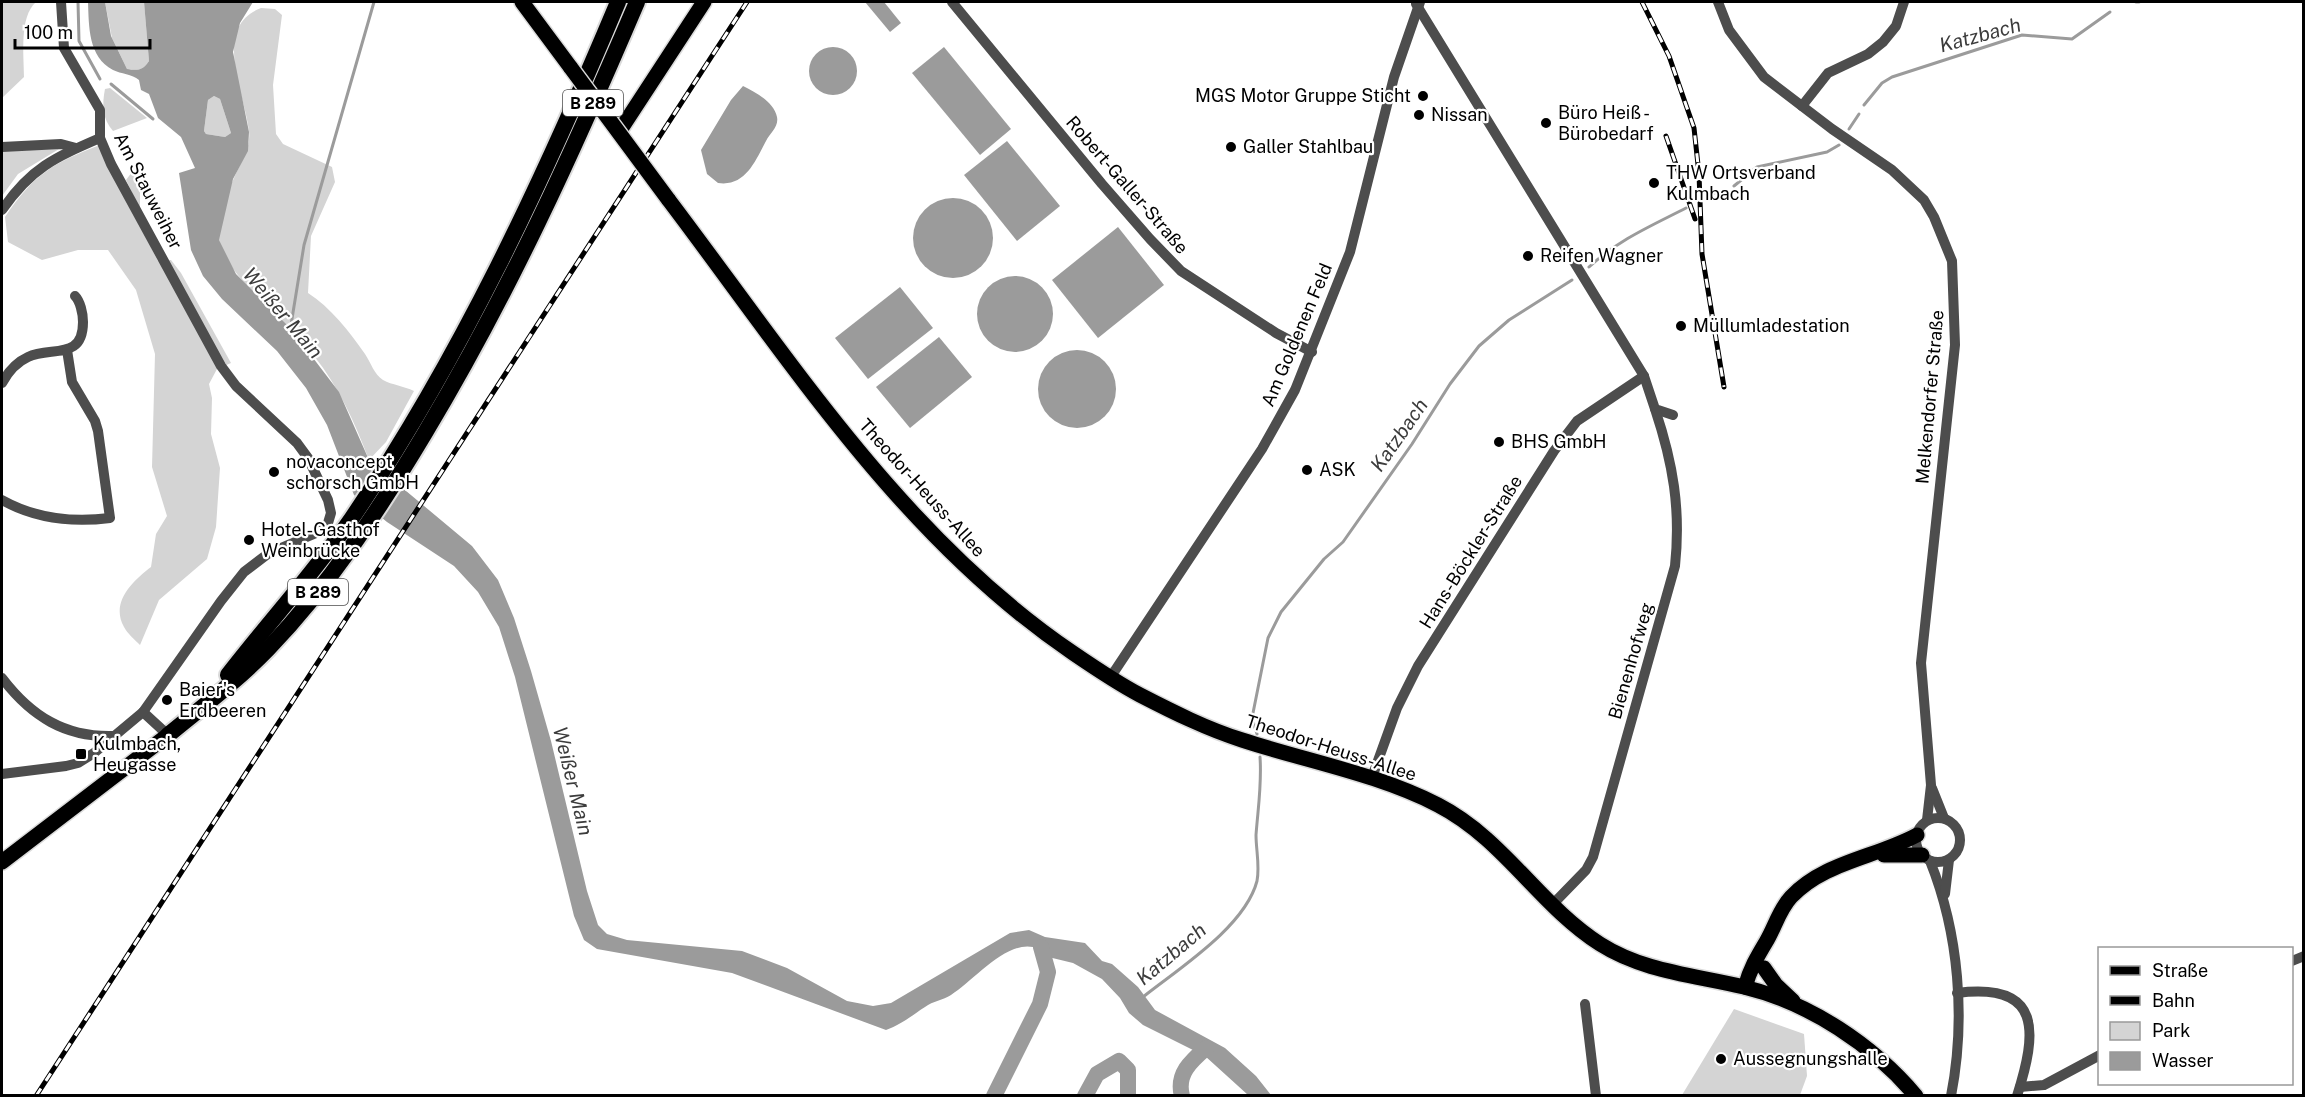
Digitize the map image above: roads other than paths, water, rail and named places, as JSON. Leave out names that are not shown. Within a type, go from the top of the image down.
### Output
[{"type":"highway","name":"B 289","points":[[395,467],[415,416],[538,208],[618,2]]},
{"type":"highway","name":"B 289","points":[[168,735],[207,702],[358,524],[395,467],[430,424],[471,355],[538,208],[637,2]]},
{"type":"main road","name":"Theodor-Heuss-Allee","points":[[522,2],[835,421],[941,544],[1004,603],[1110,678],[1137,693],[1237,739],[1371,780],[1439,806],[1474,828],[1514,863],[1552,905],[1602,946],[1626,958],[1671,973],[1751,989],[1802,1009]]},
{"type":"main road","points":[[619,132],[704,2]]},
{"type":"main road","name":"B 289","points":[[2,862],[168,735]]},
{"type":"main road","points":[[1869,857],[1917,835]]},
{"type":"main road","points":[[1751,989],[1752,964],[1789,899],[1810,880],[1834,867],[1869,857],[1897,853],[1926,858]]},
{"type":"main road","points":[[1751,989],[1764,968],[1767,941]]},
{"type":"main road","points":[[1764,968],[1776,985],[1802,1009],[1861,1044],[1889,1066],[1917,1095]]},
{"type":"street","name":"Am Stauweiher","points":[[61,2],[64,48],[100,110],[100,138],[221,366],[236,386],[297,443],[308,458],[331,513],[328,523],[321,531],[269,553],[244,573],[143,712]]},
{"type":"street","name":"Robert-Galler-Straße","points":[[952,2],[1102,184],[1181,271],[1276,333],[1312,352]]},
{"type":"street","name":"Melkendorfer Straße","points":[[1718,2],[1729,30],[1743,52],[1764,77],[1892,170],[1924,200],[1938,225],[1952,261],[1955,345],[1921,663],[1931,785],[1927,820]]},
{"type":"street","points":[[1802,106],[1828,73],[1868,54],[1883,42],[1896,26],[1904,2]]},
{"type":"street","name":"Am Goldenen Feld","points":[[1110,678],[1262,449],[1295,390],[1350,252],[1394,78],[1417,3]]},
{"type":"street","name":"Bienenhofweg","points":[[1417,3],[1644,376],[1670,453],[1676,495],[1678,535],[1675,566],[1593,857],[1586,870],[1552,905]]},
{"type":"street","points":[[2,210],[25,178],[76,148],[100,138]]},
{"type":"street","points":[[2,147],[61,144],[76,148]]},
{"type":"street","points":[[2,383],[7,373],[29,356],[67,350],[81,336],[83,320],[79,300],[75,296]]},
{"type":"street","points":[[2,500],[41,516],[58,519],[81,521],[110,518],[98,431],[95,421],[72,382],[67,350]]},
{"type":"street","name":"Hans-Böckler-Straße","points":[[1371,780],[1397,708],[1418,666],[1554,451],[1577,421],[1644,376]]},
{"type":"street","points":[[1655,409],[1673,415]]},
{"type":"street","points":[[2,678],[31,710],[54,726],[81,735],[115,736]]},
{"type":"street","points":[[2,774],[78,763],[143,712],[168,735]]},
{"type":"street","name":"Melkendorfer Straße","points":[[1931,785],[1944,818]]},
{"type":"street","points":[[1945,897],[1917,845],[1917,835],[1927,820],[1944,818],[1955,825],[1960,837],[1958,850],[1949,860],[1945,897],[1960,1027],[1951,1095]]},
{"type":"street","points":[[1926,858],[1949,860]]},
{"type":"street","points":[[1957,993],[1991,990],[2009,995],[2020,1004],[2031,1034],[2028,1056],[2018,1091],[2044,1085],[2098,1056]]},
{"type":"street","points":[[1585,1004],[1596,1095]]},
{"type":"water","points":[[88,2],[105,2],[111,36],[127,69],[137,70],[149,61],[144,2],[253,2],[240,23],[233,52],[249,132],[248,151],[233,179],[219,240],[236,274],[291,329],[339,392],[369,460],[472,546],[498,580],[514,618],[531,671],[551,741],[587,891],[598,925],[607,934],[627,940],[742,951],[787,968],[847,1001],[873,1006],[891,1003],[1010,933],[1029,930],[1045,937],[1085,943],[1102,961],[1112,964],[1138,987],[1155,1010],[1225,1048],[1256,1076],[1271,1095],[1248,1095],[1205,1056],[1143,1025],[1129,1013],[1120,998],[1102,979],[1073,963],[1036,954],[1033,947],[1012,950],[1001,956],[951,995],[928,1005],[886,1030],[732,973],[597,949],[584,940],[574,916],[515,677],[499,627],[478,592],[454,566],[387,522],[354,495],[327,425],[306,388],[277,351],[222,299],[203,276],[191,250],[179,173],[195,168],[181,137],[158,118],[149,94],[141,90],[139,80],[113,70],[99,57],[94,49],[90,31]],"holes":[[[214,96],[220,99],[231,133],[225,137],[206,134],[204,131],[208,100]]]},
{"type":"water","points":[[865,2],[884,2],[901,23],[890,32]]},
{"type":"water","points":[[828,47],[838,47],[853,57],[857,71],[856,80],[847,91],[838,95],[828,95],[813,85],[809,76],[809,66],[819,51]]},
{"type":"water","points":[[944,47],[1011,129],[980,155],[912,73]]},
{"type":"water","points":[[743,86],[763,98],[772,107],[777,117],[777,124],[753,165],[742,177],[727,183],[718,183],[707,174],[701,150],[731,100]]},
{"type":"water","points":[[1007,141],[1060,206],[1017,241],[964,175]]},
{"type":"water","points":[[953,198],[968,201],[981,210],[990,223],[993,238],[990,253],[981,266],[968,275],[953,278],[938,275],[925,266],[916,253],[913,238],[916,223],[925,210],[938,201]]},
{"type":"water","points":[[1118,227],[1164,285],[1098,338],[1052,280]]},
{"type":"water","points":[[1023,276],[1036,282],[1047,293],[1053,306],[1051,329],[1036,346],[1023,352],[1007,352],[994,346],[979,329],[977,306],[983,293],[1000,278]]},
{"type":"water","points":[[900,287],[933,328],[868,379],[835,338]]},
{"type":"water","points":[[939,337],[972,377],[910,428],[876,387]]},
{"type":"water","points":[[1077,350],[1092,353],[1109,367],[1116,389],[1113,404],[1099,421],[1077,428],[1062,425],[1045,411],[1038,389],[1041,374],[1055,357]]},
{"type":"waterway","points":[[78,2],[79,41],[100,79]]},
{"type":"waterway","name":"Weißer Main","points":[[290,331],[304,245],[374,2]]},
{"type":"waterway","name":"Katzbach","points":[[1864,105],[1882,83],[1892,77],[2022,35],[2072,39],[2110,12]]},
{"type":"waterway","points":[[111,84],[153,119]]},
{"type":"waterway","name":"Katzbach","points":[[1849,129],[1859,114]]},
{"type":"waterway","name":"Katzbach","points":[[1734,186],[1757,167],[1827,152],[1839,145]]},
{"type":"waterway","name":"Katzbach","points":[[1704,198],[1717,192]]},
{"type":"waterway","name":"Katzbach","points":[[1589,267],[1623,241],[1686,208]]},
{"type":"waterway","name":"Katzbach","points":[[1257,734],[1252,718],[1268,638],[1281,612],[1324,559],[1343,542],[1412,444],[1450,384],[1479,346],[1509,320],[1572,280]]},
{"type":"waterway","name":"Katzbach","points":[[1143,997],[1209,946],[1239,915],[1250,898],[1258,875],[1256,835],[1260,757]]},
{"type":"waterway","points":[[994,1096],[1040,1004],[1048,972],[1041,947]]},
{"type":"waterway","points":[[1182,1096],[1183,1075],[1190,1063],[1206,1048]]},
{"type":"waterway","points":[[1085,1096],[1097,1074],[1119,1061],[1128,1070],[1128,1096]]},
{"type":"railway","points":[[36,1096],[747,2]]},
{"type":"railway","points":[[1642,2],[1669,56],[1694,128],[1699,174],[1702,254],[1724,387]]},
{"type":"railway","points":[[1666,136],[1695,219]]},
{"type":"place","name":"MGS Motor Gruppe Sticht","points":[[1423,96]]},
{"type":"place","name":"Nissan","points":[[1419,115]]},
{"type":"place","name":"Büro Heiß - Bürobedarf","points":[[1546,123]]},
{"type":"place","name":"Galler Stahlbau","points":[[1231,147]]},
{"type":"place","name":"THW Ortsverband Kulmbach","points":[[1654,183]]},
{"type":"place","name":"Reifen Wagner","points":[[1528,256]]},
{"type":"place","name":"Müllumladestation","points":[[1681,326]]},
{"type":"place","name":"BHS GmbH","points":[[1499,442]]},
{"type":"place","name":"ASK","points":[[1307,470]]},
{"type":"place","name":"novaconcept schorsch GmbH","points":[[274,472]]},
{"type":"place","name":"Hotel-Gasthof Weinbrücke","points":[[249,540]]},
{"type":"place","name":"Baier's Erdbeeren","points":[[167,700]]},
{"type":"place","name":"Kulmbach, Heugasse","points":[[81,754]]},
{"type":"place","name":"Aussegnungshalle","points":[[1721,1059]]}]
